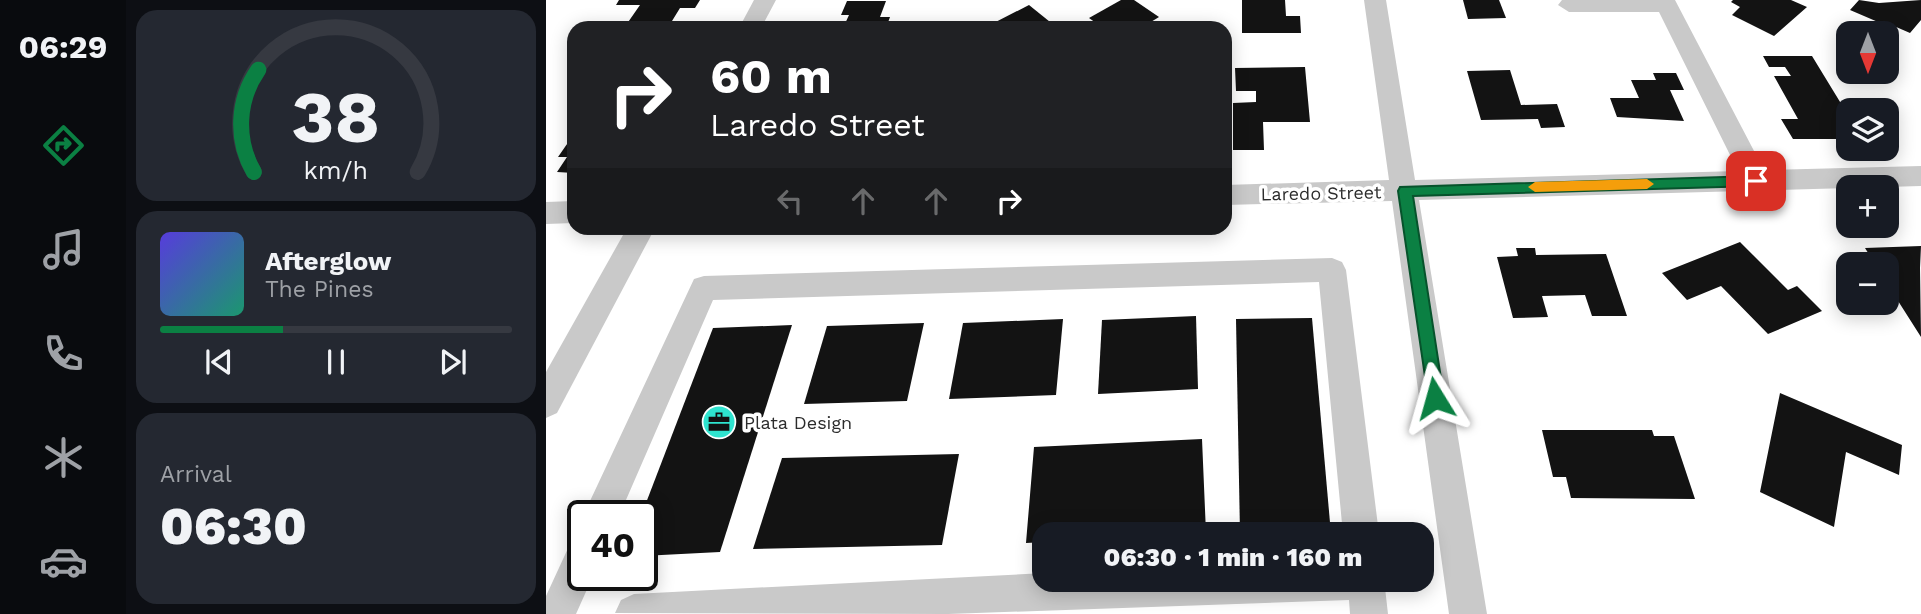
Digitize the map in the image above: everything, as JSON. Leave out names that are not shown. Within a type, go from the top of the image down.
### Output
[{"type":"street","points":[[754,21],[765,0]]},
{"type":"street","points":[[1375,0],[1468,614]]},
{"type":"street","points":[[1569,5],[1667,5],[1756,181]]},
{"type":"street","name":"Laredo Street","points":[[1232,195],[1921,176]]},
{"type":"street","points":[[546,213],[567,212]]},
{"type":"street","points":[[546,403],[637,235]]},
{"type":"street","points":[[608,500],[704,288],[1332,270],[1360,522]]},
{"type":"street","points":[[557,614],[568,591]]},
{"type":"street","points":[[608,614],[1337,592]]},
{"type":"building","points":[[619,0],[700,0],[695,8],[680,8],[672,21],[629,21],[640,5],[616,5]]},
{"type":"building","points":[[1121,0],[1134,0],[1159,17],[1152,21],[1093,21],[1089,18]]},
{"type":"building","points":[[1242,0],[1285,0],[1286,16],[1300,16],[1301,33],[1242,33]]},
{"type":"building","points":[[1463,0],[1499,0],[1506,18],[1468,19]]},
{"type":"building","points":[[1791,0],[1807,7],[1774,36],[1732,15],[1740,7],[1731,2]]},
{"type":"building","points":[[1859,0],[1879,3],[1921,0],[1921,20],[1910,33],[1899,28],[1899,21],[1876,21],[1850,10]]},
{"type":"building","points":[[847,1],[886,1],[880,17],[890,17],[889,21],[846,21],[849,15],[841,15]]},
{"type":"building","points":[[1029,5],[1049,21],[998,21]]},
{"type":"building","points":[[1763,56],[1812,56],[1838,98],[1836,139],[1793,139],[1781,119],[1798,119],[1774,76],[1791,76],[1785,67],[1769,67]]},
{"type":"building","points":[[1305,67],[1310,122],[1263,122],[1264,150],[1233,150],[1233,103],[1256,102],[1256,91],[1236,91],[1235,68]]},
{"type":"building","points":[[1510,70],[1521,105],[1557,104],[1565,127],[1541,128],[1538,119],[1481,120],[1467,71]]},
{"type":"building","points":[[1653,73],[1676,73],[1684,90],[1670,90],[1684,121],[1617,117],[1610,98],[1639,98],[1631,80],[1656,80]]},
{"type":"building","points":[[567,144],[567,157],[558,157]]},
{"type":"building","points":[[567,157],[567,173],[557,172]]},
{"type":"building","points":[[1740,242],[1788,290],[1797,286],[1822,311],[1768,334],[1721,286],[1687,300],[1662,273]]},
{"type":"building","points":[[1921,246],[1921,337],[1899,302],[1899,252],[1868,252],[1865,248]]},
{"type":"building","points":[[1516,248],[1535,248],[1536,255],[1606,254],[1627,316],[1592,316],[1585,295],[1542,296],[1548,317],[1513,318],[1497,257],[1518,256]]},
{"type":"building","points":[[1196,316],[1198,389],[1098,394],[1102,320]]},
{"type":"building","points":[[1312,318],[1330,522],[1240,522],[1236,319]]},
{"type":"building","points":[[1063,319],[1056,395],[949,399],[963,323]]},
{"type":"building","points":[[924,323],[907,401],[804,404],[827,326]]},
{"type":"building","name":"Plata Design","points":[[792,325],[720,552],[658,555],[658,500],[647,500],[713,328]]},
{"type":"building","points":[[1780,393],[1902,445],[1899,475],[1846,452],[1834,527],[1760,492]]},
{"type":"building","points":[[1542,430],[1652,430],[1654,436],[1674,436],[1695,499],[1571,498],[1566,477],[1553,477]]},
{"type":"building","points":[[1202,439],[1206,522],[1032,522],[1032,543],[1026,543],[1034,447]]},
{"type":"building","points":[[959,454],[942,545],[753,549],[782,458]]},
{"type":"slow traffic","points":[[1535,187],[1647,184]]},
{"type":"place","name":"Plata Design","points":[[719,422]]},
{"type":"route","points":[[1435,398],[1405,191],[1756,181]]}]
